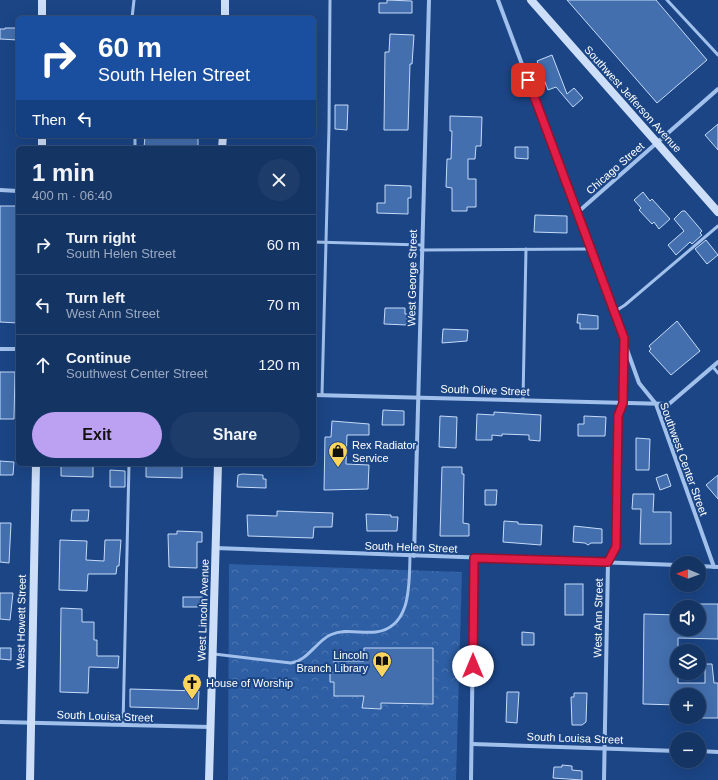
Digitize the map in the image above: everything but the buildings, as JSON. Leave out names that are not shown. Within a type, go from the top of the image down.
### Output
[{"type":"main road","points":[[42,0],[42,16]]},
{"type":"main road","points":[[225,0],[225,16]]},
{"type":"main road","name":"Southwest Jefferson Avenue","points":[[531,0],[658,142],[718,212]]},
{"type":"main road","name":"West Howett Street","points":[[30,780],[36,466]]},
{"type":"main road","name":"West Lincoln Avenue","points":[[209,780],[218,466]]},
{"type":"street","name":"West George Street","points":[[412,556],[419,397],[421,247],[428,0]]},
{"type":"street","name":"Southwest Center Street","points":[[498,0],[578,212],[639,383],[656,404],[716,567]]},
{"type":"street","name":"Chicago Street","points":[[578,212],[718,89]]},
{"type":"street","points":[[0,190],[16,191]]},
{"type":"street","name":"West Ann Street","points":[[604,780],[608,562],[616,547],[618,416],[623,403],[624,338]]},
{"type":"street","points":[[0,349],[16,349]]},
{"type":"street","name":"South Olive Street","points":[[316,395],[669,404],[718,362]]},
{"type":"street","name":"South Helen Street","points":[[216,548],[670,565]]},
{"type":"street","points":[[471,780],[474,558]]},
{"type":"street","points":[[706,566],[716,567]]},
{"type":"street","name":"South Louisa Street","points":[[0,722],[210,727]]},
{"type":"street","name":"South Louisa Street","points":[[472,744],[670,751]]},
{"type":"street","points":[[706,751],[718,752]]},
{"type":"lane","points":[[132,16],[134,0]]},
{"type":"lane","points":[[322,395],[329,127],[330,0]]},
{"type":"lane","points":[[668,0],[718,55]]},
{"type":"lane","points":[[614,312],[625,305],[718,226]]},
{"type":"lane","points":[[316,242],[421,247],[591,249]]},
{"type":"lane","points":[[523,400],[526,249]]},
{"type":"lane","points":[[713,367],[718,374]]},
{"type":"lane","points":[[123,725],[129,466]]},
{"type":"lane","points":[[212,654],[291,663],[298,662],[318,642],[331,635],[344,631],[376,632],[386,629],[404,612],[408,599],[412,556]]},
{"type":"green space","points":[[229,564],[462,572],[456,780],[228,780]]},
{"type":"place","name":"Rex Radiator Service","points":[[338,468]]},
{"type":"place","name":"Lincoln Branch Library","points":[[382,678]]},
{"type":"place","name":"House of Worship","points":[[192,700]]},
{"type":"route","points":[[473,666],[474,558],[608,562],[616,547],[618,416],[623,403],[624,338],[528,80]]}]
